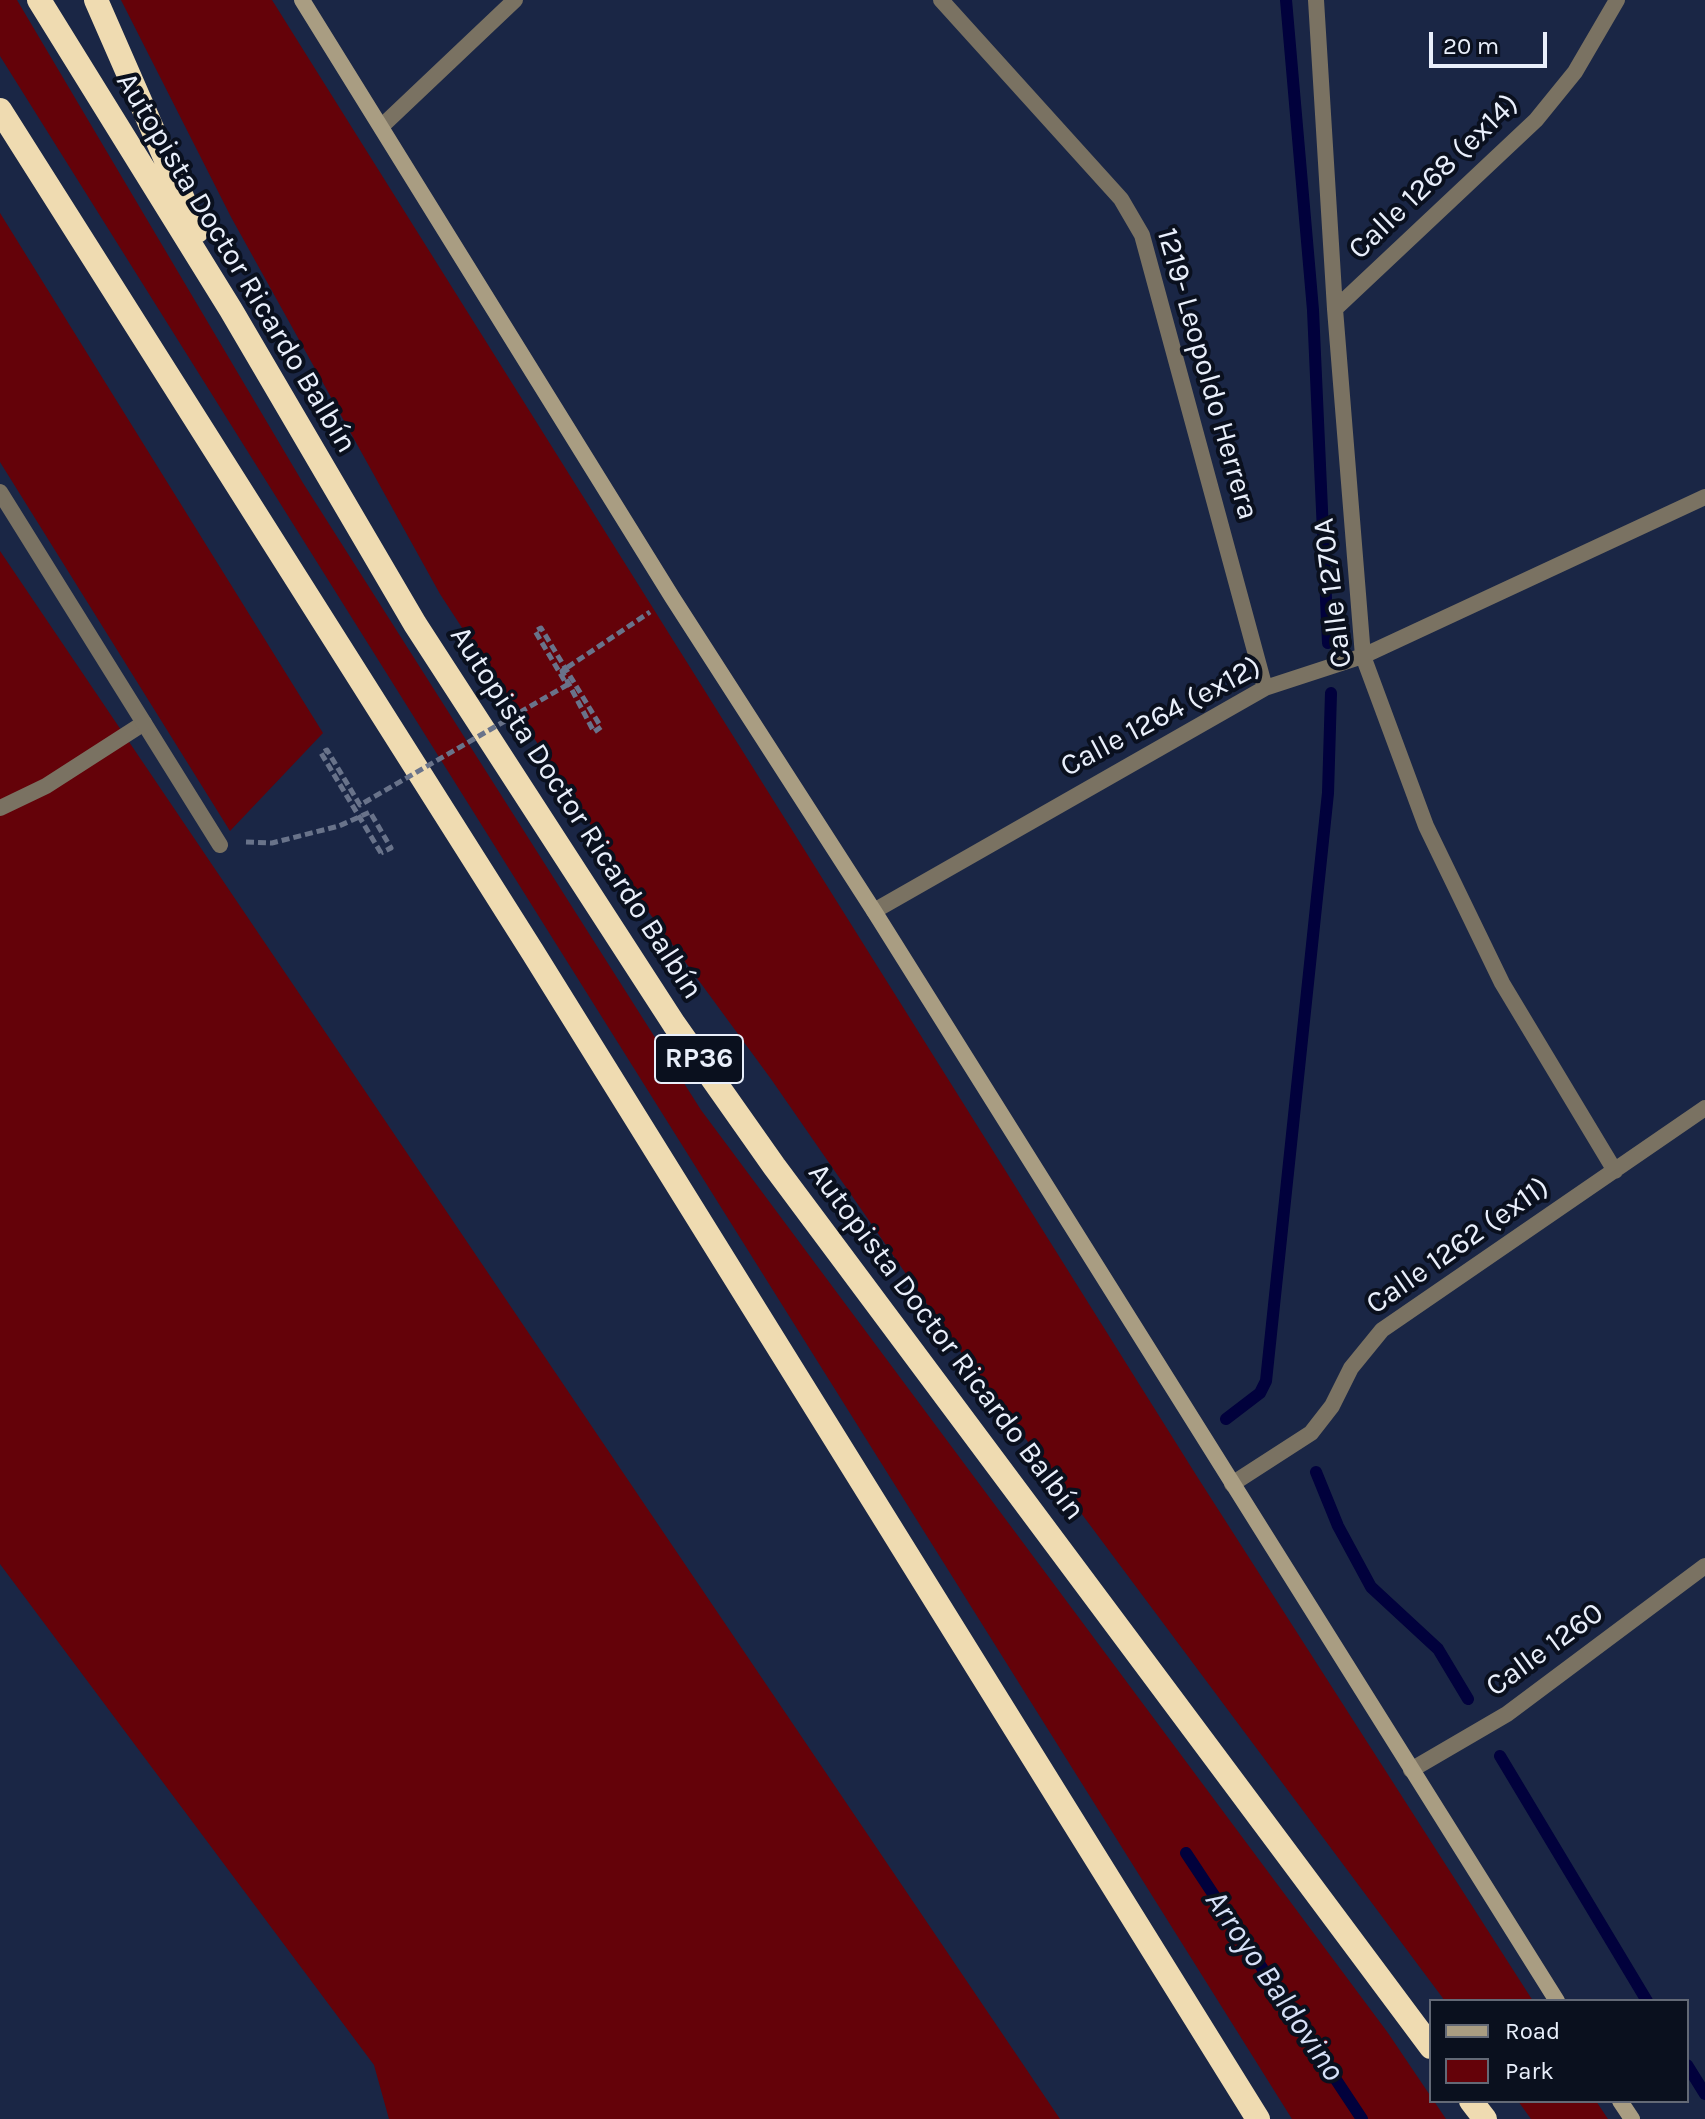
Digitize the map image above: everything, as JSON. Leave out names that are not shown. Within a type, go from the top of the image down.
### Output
[{"type":"highway","name":"Autopista Doctor Ricardo Balbín","points":[[39,0],[231,310],[415,624],[674,1024],[783,1178],[1429,2044]]},
{"type":"highway","points":[[96,0],[231,310]]},
{"type":"highway","name":"RP36","points":[[0,110],[532,951],[1258,2119]]},
{"type":"highway","points":[[1473,2103],[1485,2119]]},
{"type":"street","points":[[302,0],[672,597],[874,911],[1556,1999]]},
{"type":"street","points":[[382,126],[515,0]]},
{"type":"street","name":"1219- Leopoldo Herrera","points":[[941,0],[1121,199],[1142,235],[1265,688]]},
{"type":"street","name":"Calle 1270A","points":[[1316,0],[1335,309],[1363,656],[1426,826],[1502,983],[1615,1171]]},
{"type":"street","name":"Calle 1268 (ex14)","points":[[1335,309],[1536,120],[1575,72],[1617,0]]},
{"type":"street","points":[[0,492],[220,845]]},
{"type":"street","name":"Calle 1264 (ex12)","points":[[874,911],[1265,688],[1363,656],[1705,497]]},
{"type":"street","points":[[0,808],[46,786],[144,723]]},
{"type":"street","name":"Calle 1262 (ex11)","points":[[1232,1484],[1311,1433],[1332,1406],[1351,1368],[1382,1330],[1705,1108]]},
{"type":"street","name":"Calle 1260","points":[[1411,1770],[1507,1714],[1705,1566]]},
{"type":"path","points":[[220,845],[272,843],[339,826],[370,812],[391,848],[381,853],[321,753],[327,750],[360,805],[567,685],[535,631],[541,628],[601,727],[594,732],[562,671],[672,597]]},
{"type":"green space","points":[[0,0],[17,0],[303,483],[701,1110],[1388,2033],[1429,2094],[1429,2103],[1435,2103],[1446,2119],[1292,2119],[0,56]]},
{"type":"green space","points":[[121,0],[272,0],[1198,1478],[1532,1999],[1444,1999],[949,1336],[771,1079],[639,899],[440,594],[231,217]]},
{"type":"green space","points":[[0,213],[323,733],[230,831],[0,462]]},
{"type":"green space","points":[[0,551],[1060,2119],[389,2119],[374,2065],[0,1564]]},
{"type":"green space","points":[[1519,2103],[1597,2103],[1608,2119],[1531,2119]]},
{"type":"waterway","points":[[1286,0],[1313,310],[1328,643]]},
{"type":"waterway","points":[[1226,1419],[1260,1393],[1266,1381],[1328,793],[1331,693]]},
{"type":"waterway","points":[[1316,1472],[1338,1526],[1371,1587],[1438,1649],[1468,1699]]},
{"type":"waterway","points":[[1500,1756],[1646,1999]]},
{"type":"waterway","name":"Arroyo Baldovino","points":[[1186,1853],[1362,2119]]},
{"type":"waterway","points":[[1689,2068],[1705,2094]]}]
